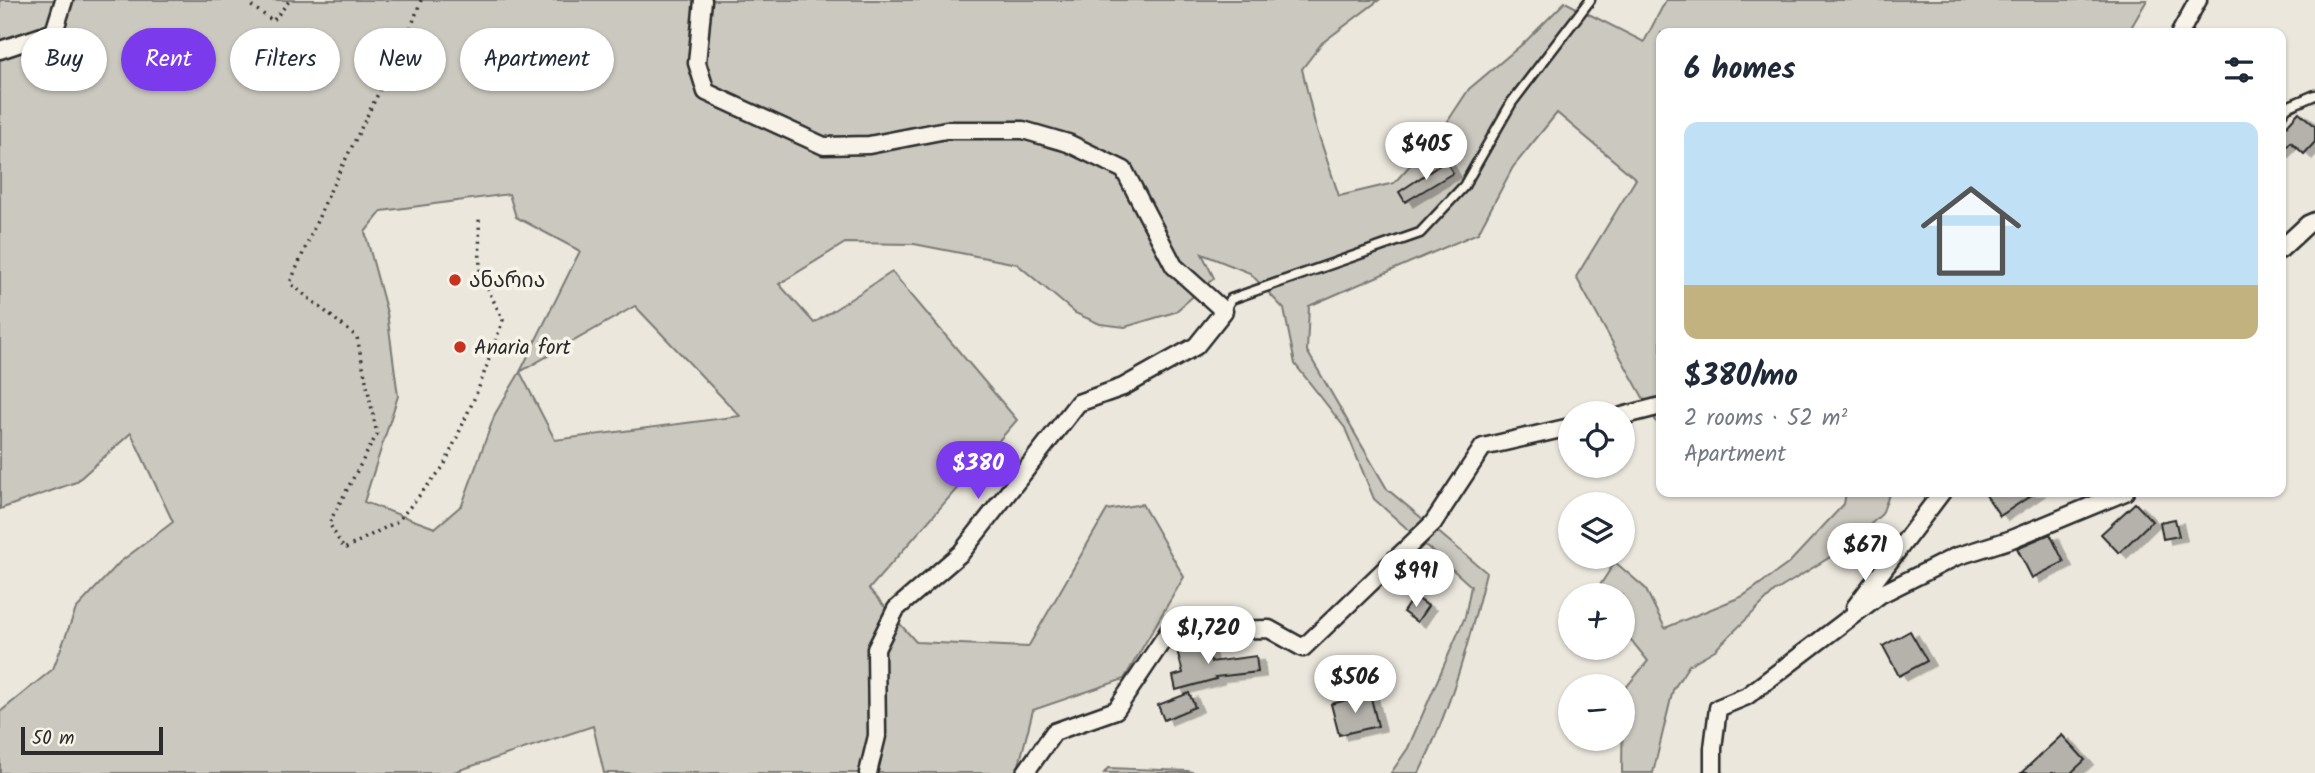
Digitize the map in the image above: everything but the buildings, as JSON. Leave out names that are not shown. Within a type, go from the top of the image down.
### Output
[{"type":"street","points":[[0,50],[54,32],[64,0]]},
{"type":"street","points":[[703,0],[696,63],[706,92],[824,146],[869,145],[946,130],[1023,130],[1068,143],[1124,170],[1174,265],[1224,311],[1196,346],[1123,387],[1078,403],[961,553],[896,609],[876,649],[877,736],[868,773]]},
{"type":"street","points":[[2183,28],[2198,0]]},
{"type":"street","points":[[2286,244],[2308,223],[2315,221]]},
{"type":"street","points":[[1635,413],[1656,407]]},
{"type":"street","points":[[1025,773],[1054,732],[1116,710],[1169,631],[1269,629],[1303,648],[1433,523],[1483,447],[1558,430]]},
{"type":"street","points":[[1843,624],[1938,497]]},
{"type":"street","points":[[1713,773],[1718,708],[1747,696],[1881,594],[1955,557],[2009,540],[2113,497]]},
{"type":"lane","points":[[1224,311],[1231,299],[1420,233],[1464,186],[1512,102],[1590,0]]},
{"type":"lane","points":[[2286,108],[2315,95]]},
{"type":"path","points":[[252,0],[250,5],[273,21],[290,0]]},
{"type":"path","points":[[421,0],[412,25],[331,189],[290,283],[357,337],[377,434],[329,523],[344,550],[398,521],[444,466],[478,390],[503,320],[480,273],[479,216]]},
{"type":"shaded area","points":[[0,0],[1379,0],[1322,43],[1302,69],[1315,124],[1339,196],[1394,183],[1442,130],[1469,89],[1526,41],[1565,2],[1644,42],[1666,0],[2147,0],[2131,28],[1656,28],[1656,421],[1576,277],[1636,179],[1557,113],[1513,167],[1478,233],[1309,306],[1307,351],[1387,489],[1486,572],[1458,674],[1441,724],[1419,773],[1391,773],[1408,748],[1465,617],[1471,586],[1374,499],[1345,428],[1295,364],[1284,309],[1250,273],[1202,254],[1214,278],[1175,312],[1125,327],[1100,324],[1075,313],[1017,264],[914,244],[845,243],[779,284],[814,323],[892,272],[1017,420],[869,589],[916,642],[1028,647],[1107,510],[1142,504],[1184,577],[1124,679],[1033,710],[1017,773],[604,773],[593,726],[451,773],[0,773],[0,712],[53,669],[76,609],[120,562],[173,522],[131,433],[76,482],[0,509]],"holes":[[[509,194],[516,217],[580,251],[520,372],[495,414],[462,505],[435,528],[364,502],[398,396],[387,313],[365,232],[382,211]],[[635,306],[740,416],[555,440],[520,372]]]},
{"type":"shaded area","points":[[1845,497],[1888,497],[1882,514],[1843,549],[1774,592],[1715,650],[1689,665],[1673,690],[1653,773],[1622,773],[1622,751],[1635,751],[1635,677],[1648,661],[1635,645],[1635,583],[1601,583],[1610,569],[1623,569],[1645,588],[1665,628],[1743,596],[1788,564],[1844,504]]},
{"type":"shaded area","points":[[1108,768],[1188,771],[1195,773],[1104,773]]},
{"type":"place","name":"ანარია","points":[[455,280]]},
{"type":"place","name":"Anaria fort","points":[[460,347]]}]
